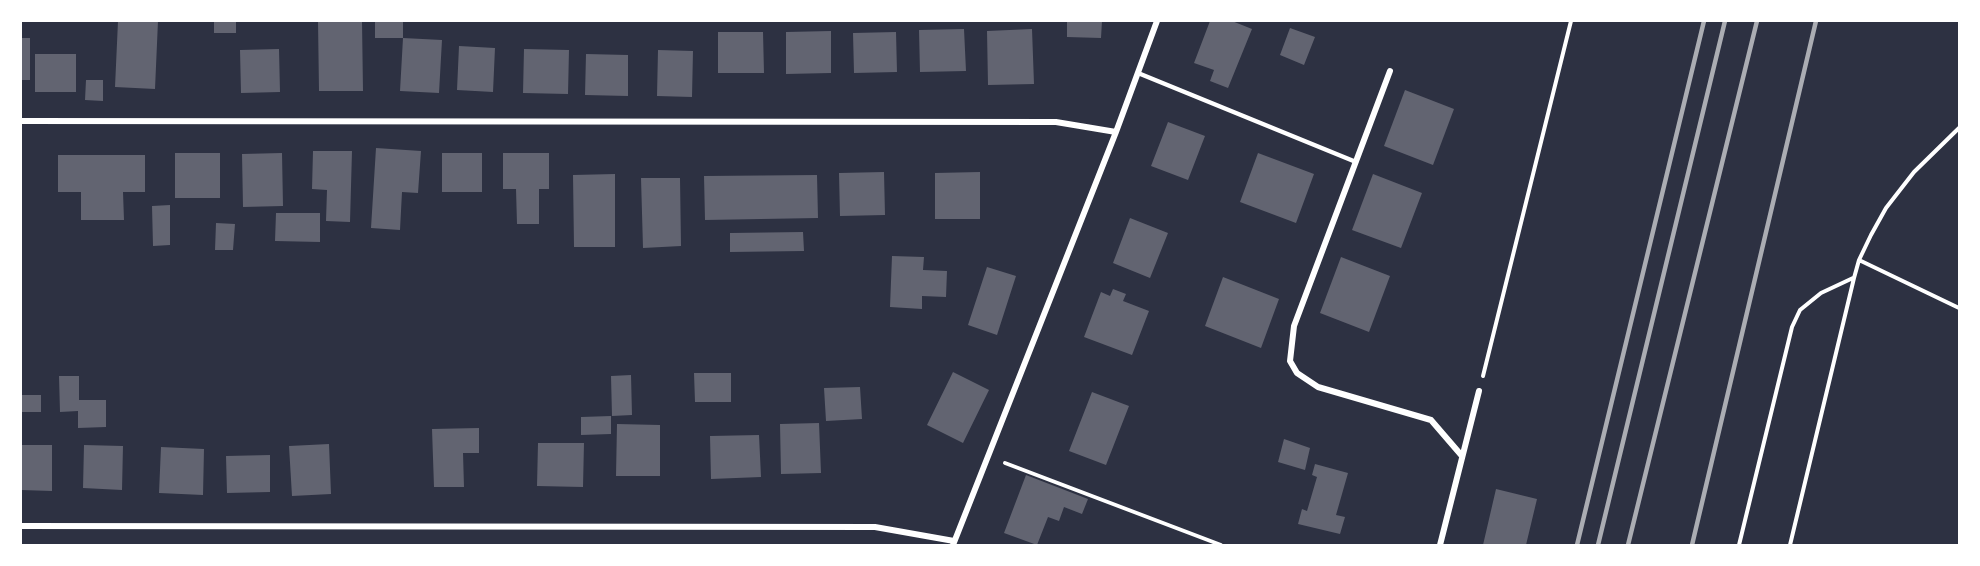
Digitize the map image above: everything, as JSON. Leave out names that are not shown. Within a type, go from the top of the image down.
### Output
[{"type":"street","points":[[21,526],[875,527],[953,543],[1116,132],[1157,21]]},
{"type":"street","points":[[1390,71],[1294,326],[1290,361],[1297,373],[1318,387],[1431,420],[1462,456]]},
{"type":"street","points":[[21,121],[1056,122],[1116,132]]},
{"type":"street","points":[[1440,545],[1479,391]]},
{"type":"lane","points":[[1138,73],[1356,162]]},
{"type":"path","points":[[1479,391],[1571,21]]},
{"type":"path","points":[[1790,545],[1859,260],[1886,208],[1914,172],[1959,128]]},
{"type":"path","points":[[1859,260],[1959,308]]},
{"type":"path","points":[[1739,545],[1792,327],[1800,310],[1821,293],[1854,278]]},
{"type":"path","points":[[987,456],[1221,545]]},
{"type":"building","points":[[118,21],[158,21],[155,89],[115,87]]},
{"type":"building","points":[[214,21],[236,21],[236,33],[214,33]]},
{"type":"building","points":[[318,21],[362,21],[363,91],[319,91]]},
{"type":"building","points":[[375,21],[403,21],[403,38],[375,38]]},
{"type":"building","points":[[1067,21],[1102,21],[1101,38],[1067,37]]},
{"type":"building","points":[[1210,21],[1232,21],[1252,29],[1228,88],[1210,81],[1214,70],[1194,63]]},
{"type":"building","points":[[1290,28],[1315,37],[1304,65],[1280,55]]},
{"type":"building","points":[[964,29],[966,71],[920,72],[919,30]]},
{"type":"building","points":[[1032,29],[1034,84],[988,85],[987,31]]},
{"type":"building","points":[[831,31],[831,73],[786,74],[786,32]]},
{"type":"building","points":[[718,32],[763,32],[764,73],[718,73]]},
{"type":"building","points":[[896,32],[897,72],[854,73],[853,33]]},
{"type":"building","points":[[21,38],[30,38],[30,80],[21,80]]},
{"type":"building","points":[[403,38],[442,40],[439,93],[400,91]]},
{"type":"building","points":[[459,46],[495,48],[493,92],[457,90]]},
{"type":"building","points":[[279,49],[280,92],[241,93],[240,50]]},
{"type":"building","points":[[524,49],[569,50],[568,94],[523,93]]},
{"type":"building","points":[[658,50],[693,51],[692,97],[657,96]]},
{"type":"building","points":[[35,54],[76,54],[76,92],[35,92]]},
{"type":"building","points":[[586,54],[628,55],[628,96],[585,95]]},
{"type":"building","points":[[86,80],[103,80],[103,101],[85,100]]},
{"type":"building","points":[[1405,90],[1454,109],[1433,165],[1384,146]]},
{"type":"building","points":[[1168,122],[1205,136],[1188,180],[1151,166]]},
{"type":"building","points":[[376,148],[421,151],[418,193],[402,192],[400,230],[371,228]]},
{"type":"building","points":[[313,151],[352,151],[350,222],[326,221],[327,190],[312,189]]},
{"type":"building","points":[[175,153],[220,153],[220,198],[175,198]]},
{"type":"building","points":[[282,153],[283,206],[243,207],[242,154]]},
{"type":"building","points":[[442,153],[482,153],[482,192],[442,192]]},
{"type":"building","points":[[503,153],[549,153],[549,189],[539,189],[539,224],[517,224],[516,189],[503,189]]},
{"type":"building","points":[[1258,153],[1314,174],[1296,223],[1240,202]]},
{"type":"building","points":[[58,155],[145,155],[145,192],[123,192],[124,220],[81,220],[81,192],[58,192]]},
{"type":"building","points":[[884,172],[885,215],[840,216],[839,173]]},
{"type":"building","points":[[980,172],[980,219],[935,219],[935,173]]},
{"type":"building","points":[[615,174],[615,247],[574,247],[573,175]]},
{"type":"building","points":[[1373,174],[1422,193],[1401,248],[1352,230]]},
{"type":"building","points":[[817,175],[818,218],[705,220],[704,176]]},
{"type":"building","points":[[641,178],[680,178],[681,246],[643,248]]},
{"type":"building","points":[[170,205],[170,245],[153,246],[152,206]]},
{"type":"building","points":[[276,213],[320,213],[320,242],[275,241]]},
{"type":"building","points":[[1130,218],[1168,233],[1150,278],[1113,263]]},
{"type":"building","points":[[216,223],[235,224],[233,250],[215,250]]},
{"type":"building","points":[[803,232],[804,251],[730,252],[730,233]]},
{"type":"building","points":[[892,256],[924,257],[923,270],[947,271],[946,297],[922,296],[922,309],[890,307]]},
{"type":"building","points":[[1341,257],[1390,276],[1369,332],[1320,313]]},
{"type":"building","points":[[987,267],[1016,276],[997,335],[968,325]]},
{"type":"building","points":[[1223,277],[1279,299],[1261,348],[1205,326]]},
{"type":"building","points":[[1113,289],[1126,294],[1123,301],[1149,311],[1132,355],[1084,337],[1101,292],[1110,296]]},
{"type":"building","points":[[953,372],[989,390],[963,443],[927,425]]},
{"type":"building","points":[[694,373],[731,373],[731,402],[695,402]]},
{"type":"building","points":[[631,375],[632,415],[612,416],[611,376]]},
{"type":"building","points":[[59,376],[79,376],[79,400],[106,400],[106,427],[78,428],[78,411],[60,412]]},
{"type":"building","points":[[860,387],[862,419],[826,421],[824,388]]},
{"type":"building","points":[[1092,392],[1129,406],[1106,465],[1069,451]]},
{"type":"building","points":[[21,395],[41,395],[41,412],[21,412]]},
{"type":"building","points":[[611,416],[611,434],[581,435],[581,417]]},
{"type":"building","points":[[819,423],[821,473],[781,474],[780,424]]},
{"type":"building","points":[[617,424],[660,425],[660,476],[616,476]]},
{"type":"building","points":[[479,428],[479,453],[463,453],[464,487],[434,487],[432,429]]},
{"type":"building","points":[[759,435],[761,477],[711,479],[710,436]]},
{"type":"building","points":[[1284,439],[1310,448],[1305,470],[1278,462]]},
{"type":"building","points":[[538,443],[584,443],[583,487],[537,486]]},
{"type":"building","points":[[329,444],[331,494],[292,496],[289,446]]},
{"type":"building","points":[[21,445],[52,445],[52,491],[21,490]]},
{"type":"building","points":[[84,445],[123,446],[122,490],[83,488]]},
{"type":"building","points":[[161,447],[204,449],[203,495],[159,493]]},
{"type":"building","points":[[270,455],[270,492],[227,493],[226,456]]},
{"type":"building","points":[[1315,464],[1348,473],[1336,515],[1345,517],[1340,534],[1298,524],[1302,509],[1307,511],[1317,477],[1312,475]]},
{"type":"building","points":[[1026,475],[1088,499],[1082,514],[1064,507],[1059,521],[1048,517],[1037,545],[1004,533]]},
{"type":"building","points":[[1496,489],[1537,499],[1526,545],[1483,545]]},
{"type":"railway","points":[[1577,545],[1704,21]]},
{"type":"railway","points":[[1598,545],[1725,21]]},
{"type":"railway","points":[[1628,545],[1757,21]]},
{"type":"railway","points":[[1692,545],[1816,21]]}]
